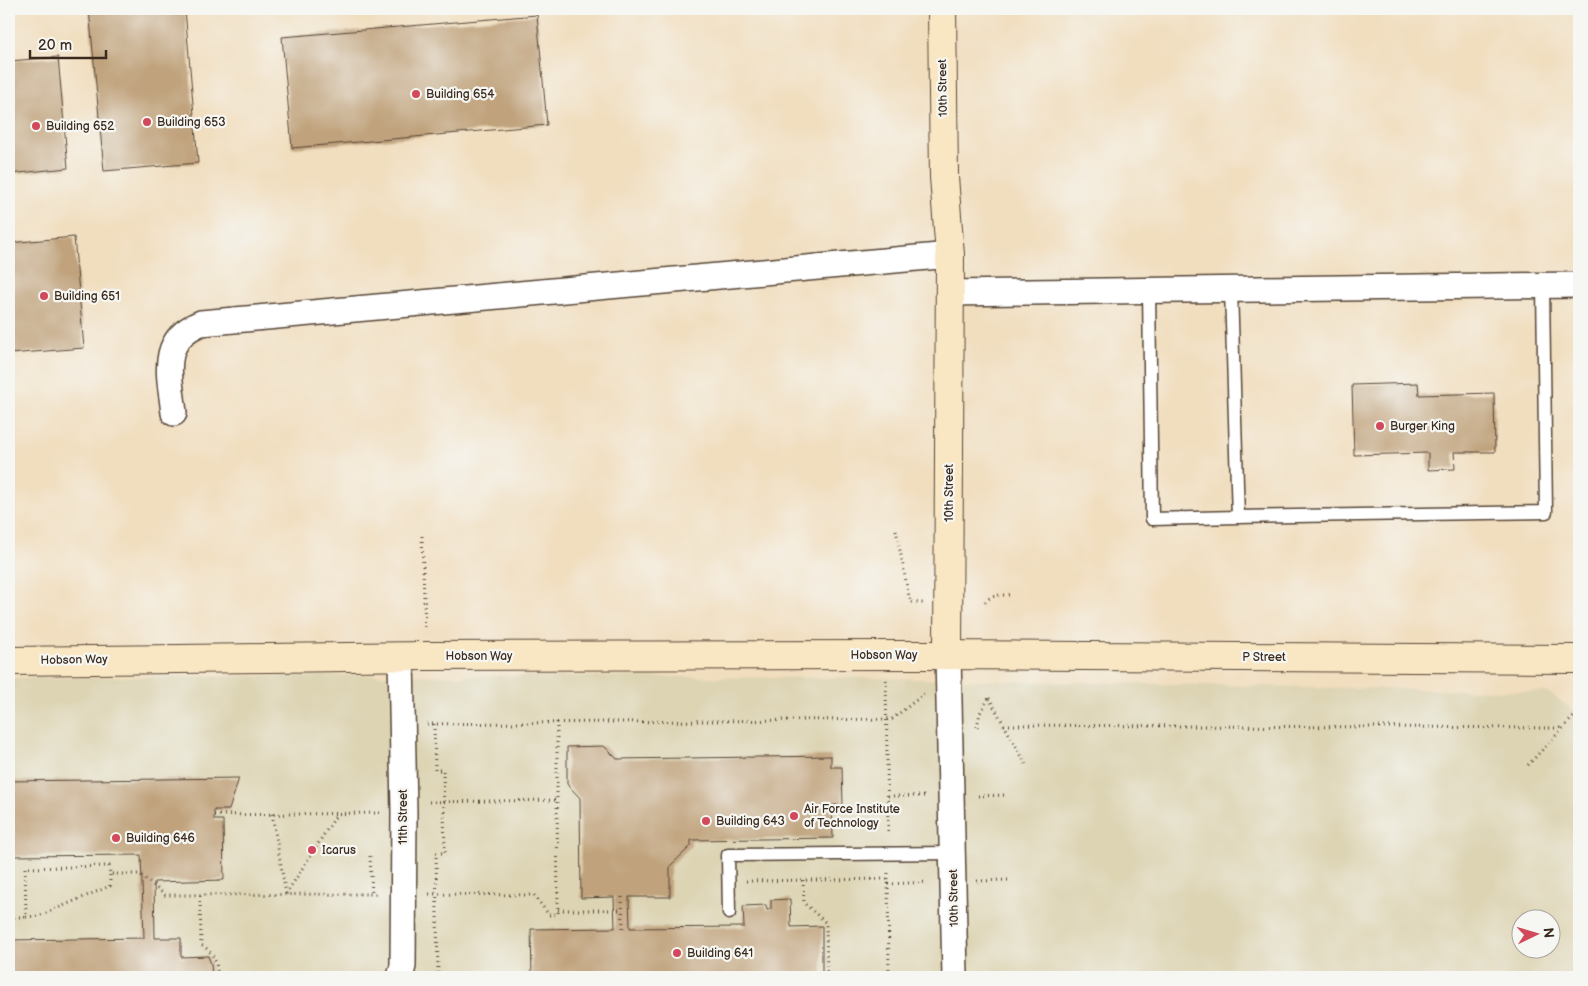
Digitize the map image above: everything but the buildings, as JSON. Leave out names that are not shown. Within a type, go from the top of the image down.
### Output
[{"type":"street","name":"10th Street","points":[[942,9],[944,177],[950,255],[948,655],[952,853],[965,974]]},
{"type":"street","points":[[174,413],[170,371],[173,345],[180,334],[189,327],[201,323],[950,255]]},
{"type":"street","points":[[950,293],[1579,285]]},
{"type":"street","name":"Hobson Way","points":[[9,660],[401,656],[948,655]]},
{"type":"street","name":"P Street","points":[[948,655],[1579,659]]},
{"type":"street","name":"11th Street","points":[[400,977],[404,894],[401,656]]},
{"type":"lane","points":[[1149,290],[1152,519],[1546,512],[1543,286]]},
{"type":"lane","points":[[1231,289],[1238,517]]},
{"type":"lane","points":[[730,913],[728,855],[952,853]]},
{"type":"path","points":[[896,530],[910,602],[927,603],[923,611]]},
{"type":"path","points":[[422,536],[425,640]]},
{"type":"path","points":[[985,602],[988,598],[996,595],[1012,595]]},
{"type":"path","points":[[885,655],[889,977]]},
{"type":"path","points":[[438,977],[436,854],[444,854],[443,770],[435,770],[434,724],[886,719],[892,718],[925,693]]},
{"type":"path","points":[[977,733],[980,713],[989,698],[1026,764]]},
{"type":"path","points":[[1528,764],[1579,711]]},
{"type":"path","points":[[110,874],[139,874],[165,895],[534,894],[548,914],[558,914],[557,722]]},
{"type":"path","points":[[1004,725],[1562,728]]},
{"type":"path","points":[[978,804],[978,796],[1007,795]]},
{"type":"path","points":[[888,796],[925,796]]},
{"type":"path","points":[[214,815],[337,814],[443,802],[557,800]]},
{"type":"path","points":[[272,814],[286,894]]},
{"type":"path","points":[[286,894],[337,814]]},
{"type":"path","points":[[370,856],[372,894]]},
{"type":"path","points":[[9,917],[26,917],[39,916],[110,886],[109,866],[25,868],[26,917]]},
{"type":"path","points":[[976,890],[977,872]]},
{"type":"path","points":[[738,881],[888,879]]},
{"type":"path","points":[[803,880],[804,903],[826,923],[827,977]]},
{"type":"path","points":[[976,881],[1009,880]]},
{"type":"path","points":[[888,884],[936,882]]},
{"type":"path","points":[[200,896],[201,945],[210,950],[216,962],[218,977]]},
{"type":"path","points":[[622,897],[623,928]]},
{"type":"path","points":[[558,910],[622,910]]},
{"type":"path","points":[[965,974],[1030,976]]},
{"type":"shaded area","name":"Air Force Institute of Technology","points":[[358,675],[870,678],[1548,692],[1579,714],[1579,977],[9,977],[9,678]]},
{"type":"place","name":"Building 654","points":[[416,94]]},
{"type":"place","name":"Building 653","points":[[147,122]]},
{"type":"place","name":"Building 652","points":[[36,126]]},
{"type":"place","name":"Building 651","points":[[44,296]]},
{"type":"place","name":"Burger King","points":[[1380,426]]},
{"type":"place","name":"Air Force Institute of Technology","points":[[794,816]]},
{"type":"place","name":"Building 643","points":[[706,821]]},
{"type":"place","name":"Building 646","points":[[116,838]]},
{"type":"place","name":"Icarus","points":[[312,850]]},
{"type":"place","name":"Building 641","points":[[677,953]]}]
